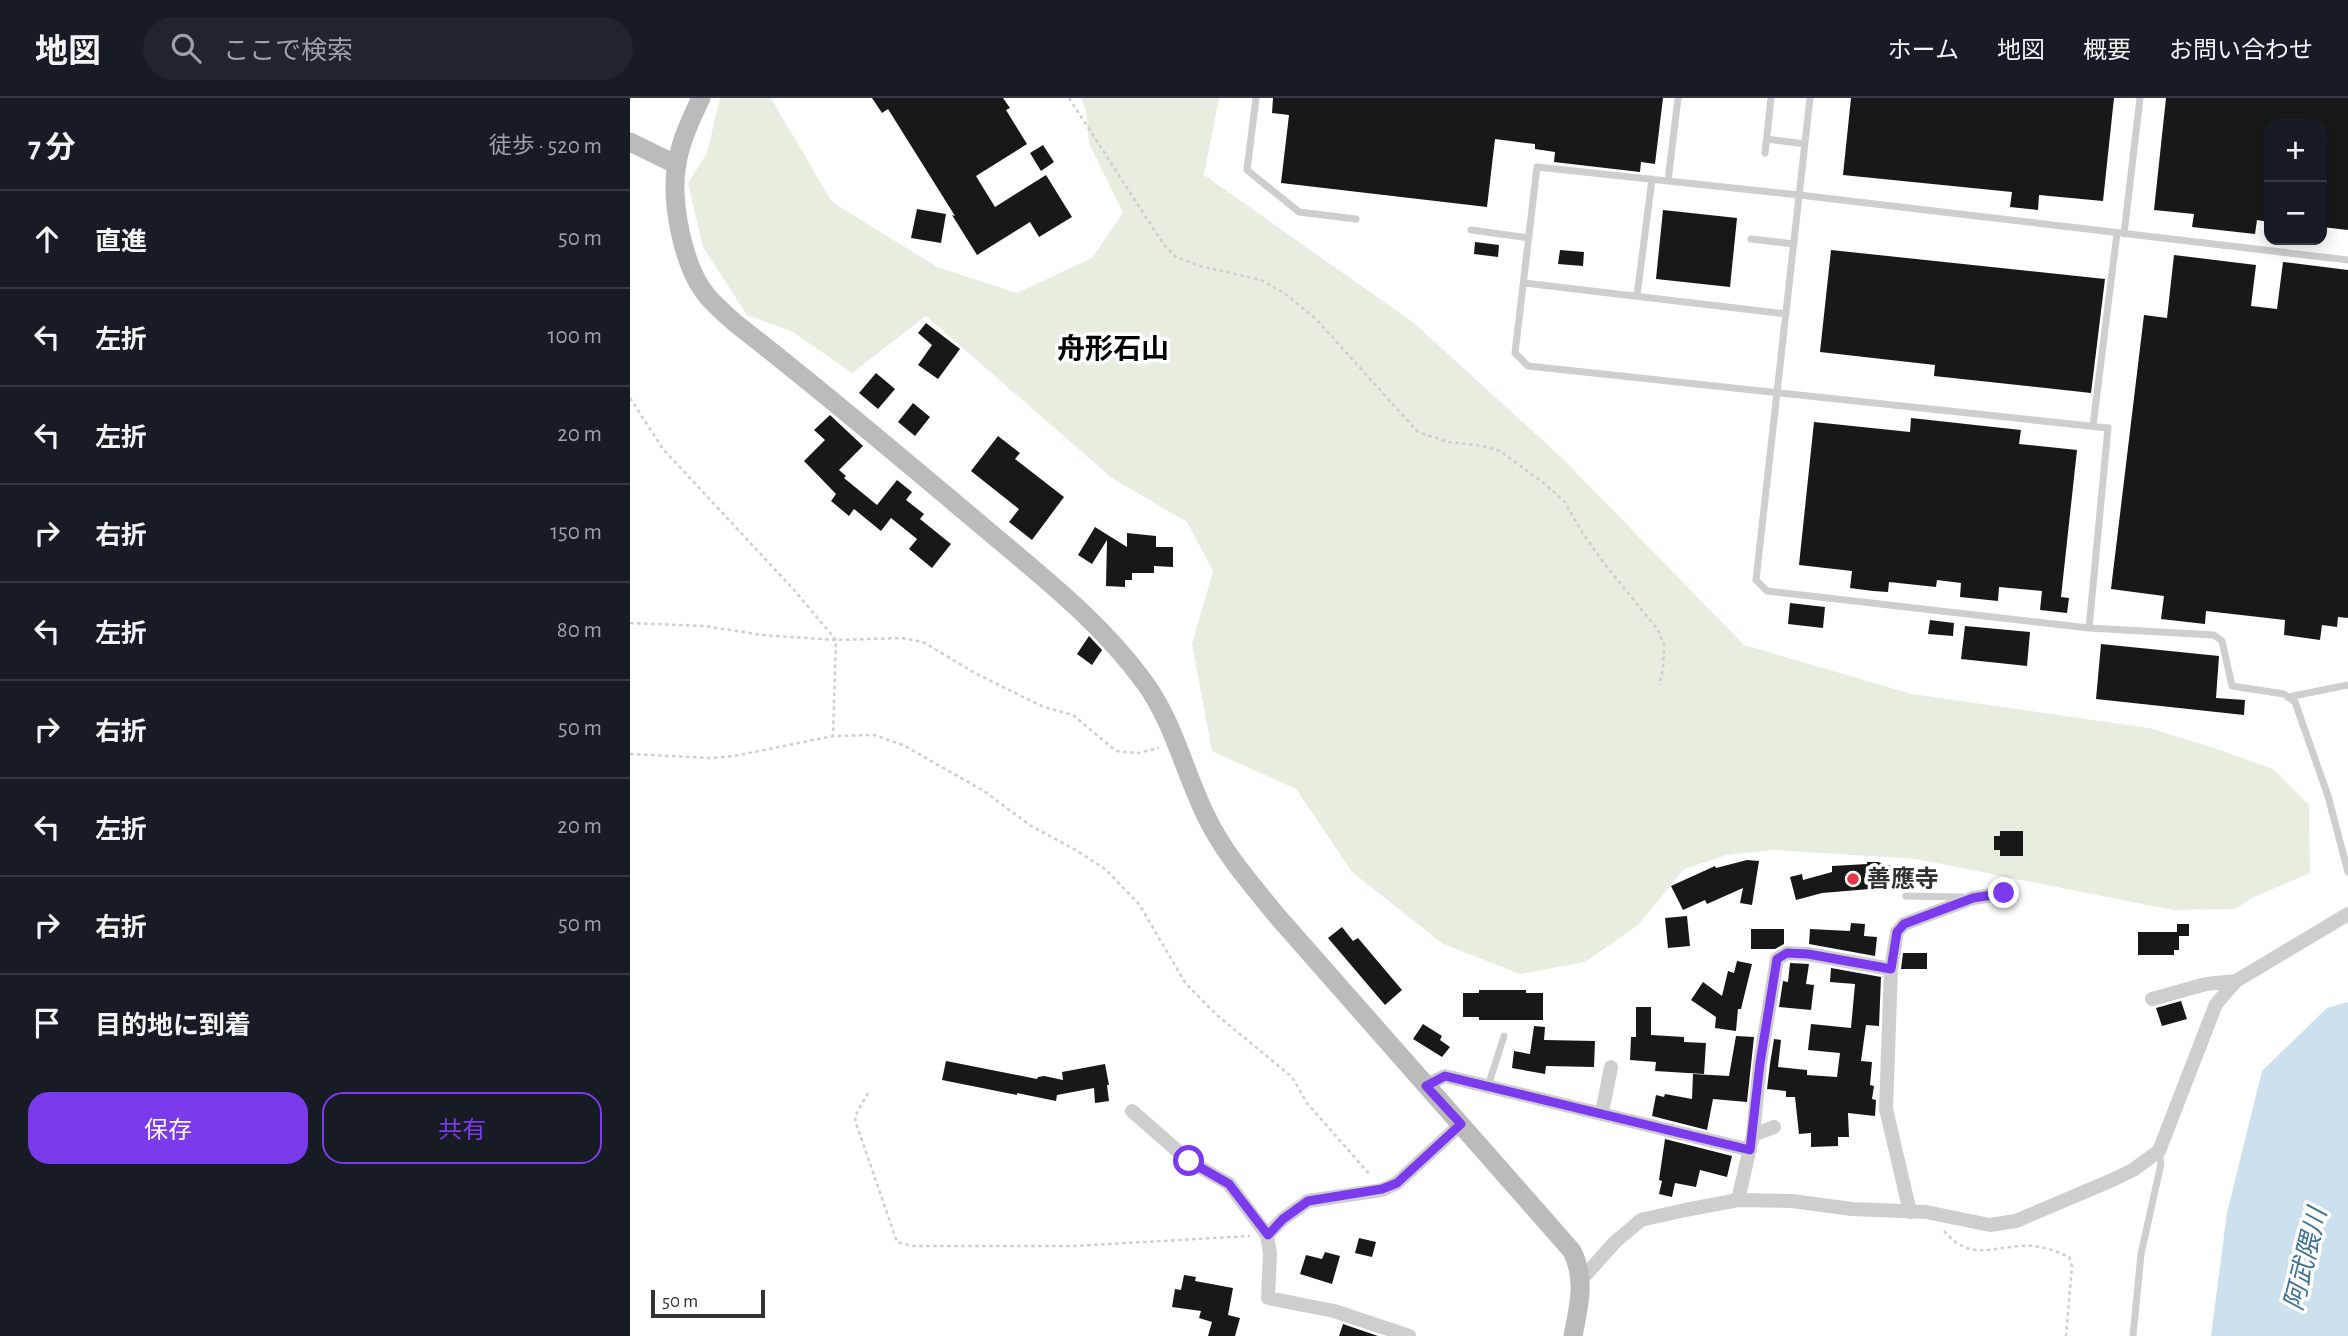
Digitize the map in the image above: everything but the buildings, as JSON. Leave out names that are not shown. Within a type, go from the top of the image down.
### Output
[{"type":"street","points":[[701,98],[686,130],[677,165],[676,194],[687,260],[706,296],[735,323],[1072,601],[1101,629],[1147,686],[1207,818],[1242,873],[1572,1251],[1579,1266],[1581,1280],[1573,1336]]},
{"type":"street","points":[[630,142],[677,165]]},
{"type":"street","points":[[1910,1212],[1886,1109],[1891,969],[1897,932],[1904,924],[1973,898],[2004,893]]},
{"type":"street","points":[[1581,1280],[1615,1242],[1641,1220],[1663,1214],[1738,1200],[1792,1201],[1852,1209],[1926,1212],[1990,1225],[2016,1221],[2133,1170],[2159,1151],[2216,1004],[2236,981],[2348,914]]},
{"type":"street","points":[[1738,1200],[1752,1142],[1760,1063],[1777,959],[1787,953],[1808,954],[1891,969]]},
{"type":"street","points":[[2152,999],[2206,984],[2236,981]]},
{"type":"street","points":[[1602,1113],[1611,1067]]},
{"type":"street","points":[[1426,1086],[1445,1076],[1602,1113],[1752,1142],[1774,1127]]},
{"type":"street","points":[[1132,1111],[1189,1161],[1229,1184],[1268,1235],[1268,1298],[1334,1311],[1409,1336]]},
{"type":"street","points":[[1268,1235],[1283,1219],[1308,1201],[1382,1189],[1397,1183],[1461,1124]]},
{"type":"lane","points":[[1256,98],[1247,170],[1299,212],[1356,219]]},
{"type":"lane","points":[[1668,181],[1678,98]]},
{"type":"lane","points":[[1765,153],[1771,98]]},
{"type":"lane","points":[[1810,98],[1756,580],[1767,591],[2089,628],[2214,635],[2222,640],[2232,686],[2284,694],[2295,702],[2328,796],[2348,872]]},
{"type":"lane","points":[[2093,426],[2140,98]]},
{"type":"lane","points":[[1767,139],[1805,144]]},
{"type":"lane","points":[[2089,628],[2108,428],[1528,366],[1516,353],[1537,167],[2348,260]]},
{"type":"lane","points":[[1637,296],[1651,179]]},
{"type":"lane","points":[[1471,230],[1529,238]]},
{"type":"lane","points":[[1751,239],[1794,244]]},
{"type":"lane","points":[[1524,283],[1786,314]]},
{"type":"lane","points":[[2288,697],[2348,685]]},
{"type":"lane","points":[[1906,896],[1973,898]]},
{"type":"lane","points":[[1488,1086],[1504,1036]]},
{"type":"lane","points":[[2133,1336],[2141,1254],[2161,1164],[2159,1151]]},
{"type":"path","points":[[1069,98],[1164,244],[1176,257],[1200,266],[1261,280],[1284,293],[1315,317],[1418,432],[1448,442],[1500,451],[1566,502],[1603,562],[1658,630],[1664,645],[1664,670],[1659,685]]},
{"type":"path","points":[[630,398],[663,449],[795,591],[836,640],[833,736]]},
{"type":"path","points":[[630,622],[705,626],[762,635],[836,640],[902,638],[923,642],[975,673],[1023,697],[1044,707],[1073,715],[1116,751],[1138,753],[1175,743]]},
{"type":"path","points":[[630,754],[710,758],[833,736],[874,735],[903,745],[984,791],[1031,826],[1105,869],[1139,904],[1186,984],[1218,1016],[1292,1077],[1307,1103],[1382,1189]]},
{"type":"path","points":[[868,1093],[855,1116],[856,1123],[897,1242],[913,1246],[1074,1246],[1268,1235]]},
{"type":"path","points":[[1926,1212],[1954,1242],[1970,1250],[1991,1251],[2023,1245],[2054,1250],[2069,1257],[2072,1266],[2066,1336]]},
{"type":"shaded area","points":[[720,98],[771,98],[832,202],[937,267],[1017,293],[1092,258],[1123,213],[1089,143],[1086,110],[1081,98],[1219,98],[1204,175],[1414,323],[1562,458],[1744,645],[1912,694],[2149,728],[2273,769],[2309,805],[2310,873],[2254,897],[2235,909],[2173,910],[1916,859],[1773,850],[1727,855],[1684,869],[1638,925],[1585,962],[1520,974],[1443,944],[1352,872],[1296,789],[1212,751],[1192,644],[1213,571],[1187,522],[1112,478],[926,316],[852,373],[793,332],[747,315],[703,247],[688,183],[707,153]]},
{"type":"water","name":"阿武隈川","points":[[2348,1002],[2348,1336],[2211,1336],[2227,1213],[2262,1071],[2327,1008]]},
{"type":"place","name":"善應寺","points":[[1853,879]]},
{"type":"district","name":"舟形石山","points":[[1113,348]]},
{"type":"route","points":[[1189,1161],[1229,1184],[1268,1235],[1283,1219],[1308,1201],[1382,1189],[1397,1183],[1461,1124],[1426,1086],[1445,1076],[1750,1150],[1760,1063],[1777,959],[1787,953],[1808,954],[1891,969],[1897,932],[1904,924],[1973,898],[2004,893]]}]
